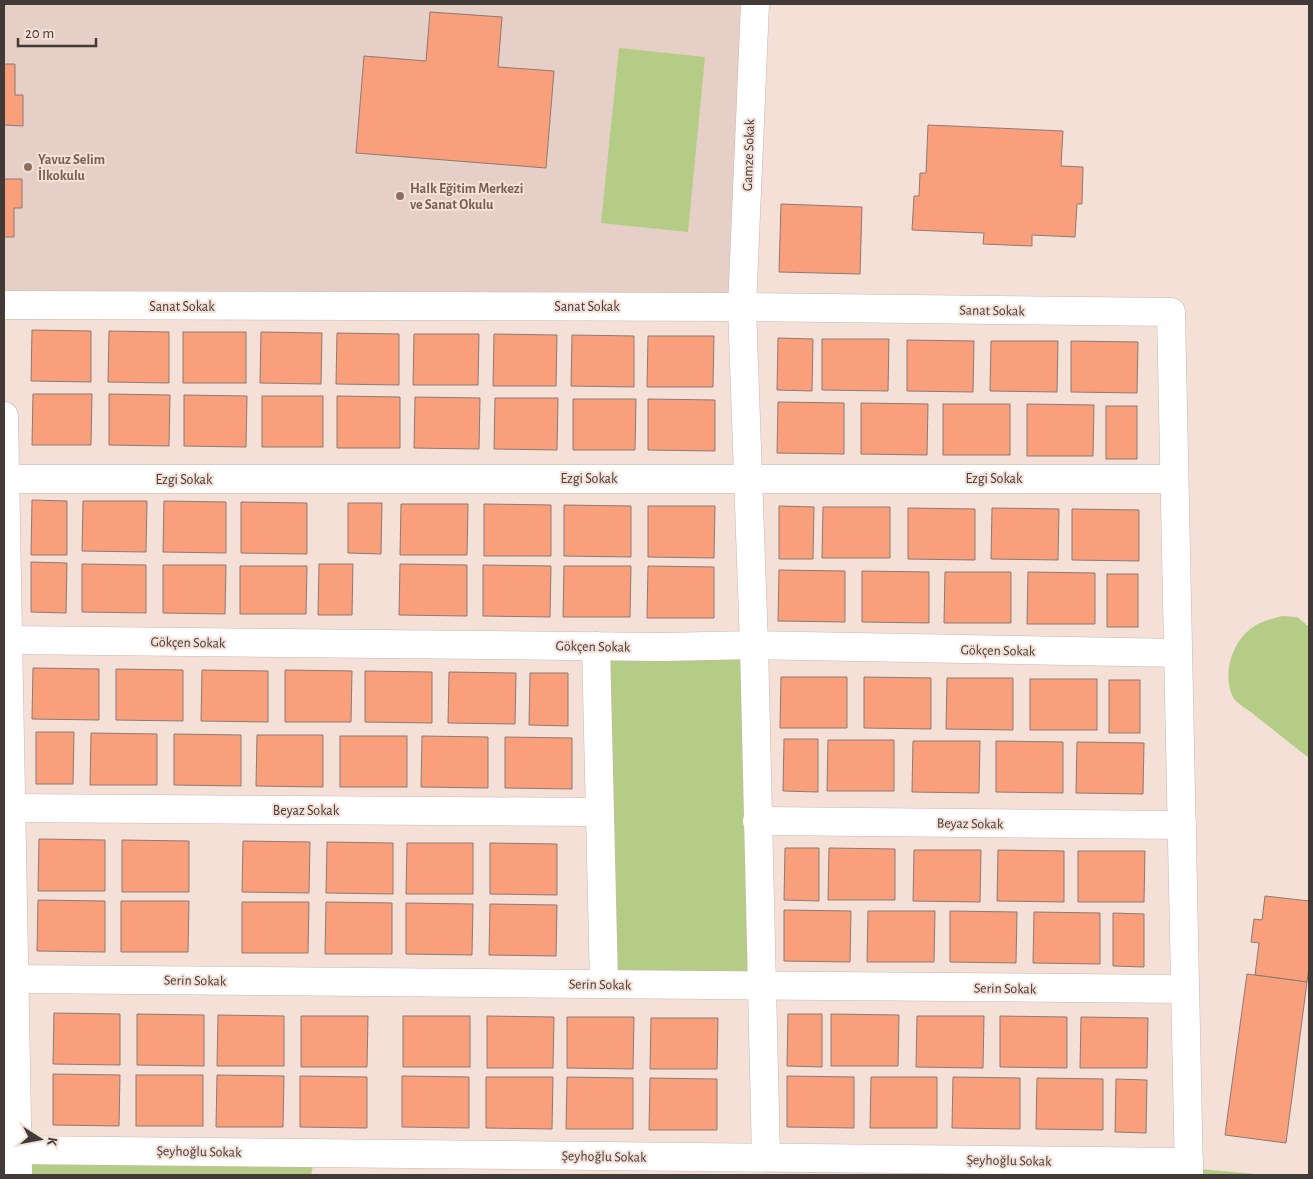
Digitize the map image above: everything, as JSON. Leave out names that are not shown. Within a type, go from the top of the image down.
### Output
[{"type":"street","name":"Gamze Sokak","points":[[755,4],[742,306],[754,646],[766,1158]]},
{"type":"street","name":"Sanat Sokak","points":[[4,305],[742,306],[1170,312],[1174,479]]},
{"type":"street","points":[[4,416],[14,979],[14,1167]]},
{"type":"street","name":"Ezgi Sokak","points":[[4,479],[1174,479]]},
{"type":"street","points":[[1174,479],[1189,1169]]},
{"type":"street","name":"Gökçen Sokak","points":[[8,640],[754,646],[1178,653]]},
{"type":"street","points":[[596,646],[604,984]]},
{"type":"street","name":"Beyaz Sokak","points":[[11,808],[600,812]]},
{"type":"street","name":"Beyaz Sokak","points":[[758,821],[1182,825]]},
{"type":"street","name":"Serin Sokak","points":[[14,979],[1186,989]]},
{"type":"street","name":"Şeyhoğlu Sokak","points":[[14,1167],[696,1166],[766,1158],[1189,1169]]},
{"type":"shaded area","name":"Halk Eğitim Merkezi ve Sanat Okulu","points":[[4,4],[755,4],[742,307],[4,305]]},
{"type":"green space","points":[[619,48],[705,57],[688,232],[601,223]]},
{"type":"green space","points":[[1282,616],[1297,617],[1309,627],[1309,758],[1238,703],[1230,690],[1229,670],[1234,650],[1239,641],[1256,625]]},
{"type":"green space","points":[[754,645],[762,985],[604,984],[596,646]]},
{"type":"green space","points":[[18,1150],[316,1153],[311,1175],[18,1175]]},
{"type":"green space","points":[[1189,1168],[1267,1175],[1189,1175]]},
{"type":"building","points":[[430,12],[502,17],[498,67],[554,71],[546,168],[356,153],[364,56],[426,61]]},
{"type":"building","points":[[4,64],[15,64],[15,95],[23,95],[23,126],[4,125]]},
{"type":"building","points":[[928,125],[1063,131],[1061,166],[1083,167],[1082,204],[1077,204],[1075,237],[1032,235],[1032,246],[983,244],[984,233],[912,230],[914,196],[919,196],[920,173],[926,173]]},
{"type":"building","points":[[4,179],[22,179],[22,208],[14,208],[14,237],[4,237]]},
{"type":"building","points":[[781,204],[862,207],[860,274],[779,272]]},
{"type":"building","points":[[32,330],[91,331],[91,382],[31,381]]},
{"type":"building","points":[[109,331],[169,332],[169,383],[108,382]]},
{"type":"building","points":[[183,332],[246,332],[246,383],[183,383]]},
{"type":"building","points":[[261,332],[322,333],[321,384],[260,383]]},
{"type":"building","points":[[337,333],[399,334],[399,385],[336,384]]},
{"type":"building","points":[[414,334],[479,334],[478,385],[413,385]]},
{"type":"building","points":[[494,334],[557,335],[556,386],[493,386]]},
{"type":"building","points":[[572,335],[634,336],[634,387],[571,386]]},
{"type":"building","points":[[648,336],[714,336],[713,387],[647,387]]},
{"type":"building","points":[[778,338],[813,339],[812,391],[777,390]]},
{"type":"building","points":[[822,339],[889,339],[888,391],[822,390]]},
{"type":"building","points":[[907,340],[974,341],[973,392],[907,391]]},
{"type":"building","points":[[991,341],[1058,341],[1057,392],[990,391]]},
{"type":"building","points":[[1071,341],[1138,342],[1137,393],[1071,392]]},
{"type":"building","points":[[33,394],[92,394],[91,445],[32,445]]},
{"type":"building","points":[[109,394],[170,395],[169,446],[109,445]]},
{"type":"building","points":[[184,395],[247,396],[246,447],[184,446]]},
{"type":"building","points":[[262,396],[323,396],[323,447],[262,447]]},
{"type":"building","points":[[337,396],[400,397],[400,448],[337,448]]},
{"type":"building","points":[[415,397],[480,398],[479,449],[414,448]]},
{"type":"building","points":[[495,398],[558,398],[557,450],[494,449]]},
{"type":"building","points":[[573,399],[636,399],[635,450],[573,450]]},
{"type":"building","points":[[648,399],[715,400],[715,451],[648,450]]},
{"type":"building","points":[[778,402],[844,403],[844,454],[777,453]]},
{"type":"building","points":[[861,403],[928,404],[927,455],[861,454]]},
{"type":"building","points":[[943,404],[1010,404],[1010,455],[943,455]]},
{"type":"building","points":[[1027,404],[1094,405],[1093,456],[1027,456]]},
{"type":"building","points":[[1106,406],[1137,406],[1137,459],[1106,459]]},
{"type":"building","points":[[32,500],[67,501],[67,555],[31,555]]},
{"type":"building","points":[[83,501],[147,501],[146,552],[82,551]]},
{"type":"building","points":[[164,501],[226,502],[226,553],[163,552]]},
{"type":"building","points":[[241,502],[307,503],[307,554],[241,553]]},
{"type":"building","points":[[348,503],[382,503],[381,554],[348,553]]},
{"type":"building","points":[[401,504],[468,504],[467,555],[400,555]]},
{"type":"building","points":[[484,504],[551,505],[551,556],[484,556]]},
{"type":"building","points":[[564,505],[631,506],[631,557],[564,556]]},
{"type":"building","points":[[648,506],[715,506],[714,558],[648,557]]},
{"type":"building","points":[[779,506],[814,507],[813,559],[779,559]]},
{"type":"building","points":[[823,507],[890,507],[890,558],[822,558]]},
{"type":"building","points":[[908,508],[975,509],[975,560],[908,559]]},
{"type":"building","points":[[992,508],[1059,509],[1058,560],[991,559]]},
{"type":"building","points":[[1072,509],[1139,510],[1139,561],[1072,560]]},
{"type":"building","points":[[31,562],[67,563],[66,613],[31,612]]},
{"type":"building","points":[[82,564],[146,565],[146,613],[82,612]]},
{"type":"building","points":[[319,564],[353,564],[352,615],[318,615]]},
{"type":"building","points":[[400,564],[467,565],[467,616],[399,615]]},
{"type":"building","points":[[163,565],[226,565],[225,614],[163,613]]},
{"type":"building","points":[[483,565],[551,566],[550,617],[483,616]]},
{"type":"building","points":[[240,566],[307,566],[306,614],[240,614]]},
{"type":"building","points":[[564,566],[631,566],[630,617],[563,617]]},
{"type":"building","points":[[648,566],[714,567],[714,618],[647,618]]},
{"type":"building","points":[[779,570],[845,571],[845,622],[778,621]]},
{"type":"building","points":[[862,571],[929,572],[929,623],[862,622]]},
{"type":"building","points":[[945,572],[1011,572],[1011,623],[944,623]]},
{"type":"building","points":[[1028,572],[1095,573],[1095,624],[1027,624]]},
{"type":"building","points":[[1107,574],[1138,574],[1138,627],[1107,627]]},
{"type":"building","points":[[33,668],[99,669],[99,720],[32,719]]},
{"type":"building","points":[[116,669],[183,670],[183,721],[116,720]]},
{"type":"building","points":[[202,670],[268,671],[268,722],[201,721]]},
{"type":"building","points":[[285,670],[352,671],[351,722],[285,722]]},
{"type":"building","points":[[365,671],[432,672],[432,723],[365,722]]},
{"type":"building","points":[[449,672],[516,673],[515,724],[448,723]]},
{"type":"building","points":[[530,673],[568,673],[568,726],[529,725]]},
{"type":"building","points":[[781,677],[847,677],[847,728],[780,728]]},
{"type":"building","points":[[864,677],[931,678],[931,729],[864,728]]},
{"type":"building","points":[[947,678],[1013,678],[1013,730],[946,729]]},
{"type":"building","points":[[1030,679],[1097,679],[1097,730],[1030,730]]},
{"type":"building","points":[[1109,680],[1140,680],[1140,733],[1109,733]]},
{"type":"building","points":[[36,732],[74,732],[73,784],[36,784]]},
{"type":"building","points":[[91,733],[157,734],[157,785],[90,785]]},
{"type":"building","points":[[174,734],[241,735],[241,786],[174,785]]},
{"type":"building","points":[[257,735],[323,735],[323,787],[256,786]]},
{"type":"building","points":[[340,736],[407,736],[407,787],[340,787]]},
{"type":"building","points":[[422,736],[488,737],[488,788],[421,787]]},
{"type":"building","points":[[505,737],[572,738],[572,789],[505,788]]},
{"type":"building","points":[[784,739],[818,739],[818,792],[783,791]]},
{"type":"building","points":[[828,740],[894,740],[894,791],[827,791]]},
{"type":"building","points":[[913,741],[980,741],[979,793],[912,792]]},
{"type":"building","points":[[996,741],[1063,742],[1063,793],[996,792]]},
{"type":"building","points":[[1077,742],[1144,743],[1143,794],[1076,793]]},
{"type":"building","points":[[39,839],[105,840],[105,891],[38,891]]},
{"type":"building","points":[[122,840],[189,841],[189,892],[122,892]]},
{"type":"building","points":[[243,841],[310,842],[309,893],[242,892]]},
{"type":"building","points":[[327,842],[393,843],[393,894],[326,893]]},
{"type":"building","points":[[407,843],[473,843],[473,894],[406,894]]},
{"type":"building","points":[[490,843],[557,844],[557,895],[490,894]]},
{"type":"building","points":[[785,848],[819,848],[819,901],[784,900]]},
{"type":"building","points":[[829,848],[895,849],[895,900],[828,900]]},
{"type":"building","points":[[914,850],[981,850],[980,902],[913,901]]},
{"type":"building","points":[[998,850],[1064,851],[1064,902],[997,901]]},
{"type":"building","points":[[1078,851],[1145,851],[1144,902],[1078,902]]},
{"type":"building","points":[[1265,896],[1309,901],[1309,967],[1307,982],[1255,975],[1259,943],[1251,942],[1254,919],[1262,920]]},
{"type":"building","points":[[38,900],[105,901],[105,952],[37,951]]},
{"type":"building","points":[[121,901],[189,901],[188,952],[121,952]]},
{"type":"building","points":[[242,902],[309,902],[308,953],[242,953]]},
{"type":"building","points":[[326,902],[392,903],[392,954],[325,954]]},
{"type":"building","points":[[406,903],[473,904],[472,955],[406,954]]},
{"type":"building","points":[[490,904],[557,905],[556,956],[489,955]]},
{"type":"building","points":[[784,910],[851,911],[850,962],[784,961]]},
{"type":"building","points":[[868,911],[935,911],[934,962],[867,962]]},
{"type":"building","points":[[950,911],[1017,912],[1016,963],[950,962]]},
{"type":"building","points":[[1034,912],[1100,913],[1100,964],[1033,963]]},
{"type":"building","points":[[1113,913],[1144,914],[1144,967],[1113,966]]},
{"type":"building","points":[[1247,974],[1307,982],[1286,1143],[1225,1135]]},
{"type":"building","points":[[54,1013],[120,1014],[120,1065],[53,1064]]},
{"type":"building","points":[[137,1014],[204,1015],[204,1066],[137,1065]]},
{"type":"building","points":[[788,1014],[822,1014],[822,1067],[787,1066]]},
{"type":"building","points":[[831,1014],[899,1015],[898,1066],[831,1066]]},
{"type":"building","points":[[218,1015],[284,1016],[284,1066],[217,1066]]},
{"type":"building","points":[[301,1016],[368,1016],[367,1067],[301,1067]]},
{"type":"building","points":[[403,1016],[470,1016],[470,1067],[403,1067]]},
{"type":"building","points":[[487,1016],[554,1017],[553,1068],[487,1068]]},
{"type":"building","points":[[917,1016],[984,1016],[983,1068],[916,1067]]},
{"type":"building","points":[[1000,1016],[1067,1017],[1067,1068],[1000,1067]]},
{"type":"building","points":[[567,1017],[634,1017],[633,1069],[567,1068]]},
{"type":"building","points":[[1081,1017],[1148,1018],[1147,1068],[1080,1068]]},
{"type":"building","points":[[651,1018],[718,1018],[717,1069],[650,1069]]},
{"type":"building","points":[[53,1074],[120,1075],[119,1126],[53,1125]]},
{"type":"building","points":[[136,1075],[203,1075],[203,1126],[136,1126]]},
{"type":"building","points":[[217,1075],[284,1076],[283,1127],[216,1127]]},
{"type":"building","points":[[300,1076],[367,1077],[367,1128],[300,1127]]},
{"type":"building","points":[[402,1076],[469,1077],[469,1128],[402,1127]]},
{"type":"building","points":[[787,1076],[854,1077],[854,1128],[787,1127]]},
{"type":"building","points":[[486,1077],[553,1077],[552,1129],[486,1128]]},
{"type":"building","points":[[567,1077],[633,1078],[633,1129],[566,1129]]},
{"type":"building","points":[[871,1077],[937,1077],[937,1128],[870,1128]]},
{"type":"building","points":[[953,1077],[1020,1078],[1020,1129],[952,1128]]},
{"type":"building","points":[[650,1078],[717,1079],[717,1130],[649,1130]]},
{"type":"building","points":[[1037,1078],[1103,1079],[1103,1130],[1036,1129]]},
{"type":"building","points":[[1116,1079],[1147,1080],[1146,1133],[1115,1132]]},
{"type":"place","name":"Yavuz Selim İlkokulu","points":[[28,167]]},
{"type":"place","name":"Halk Eğitim Merkezi ve Sanat Okulu","points":[[400,196]]}]
